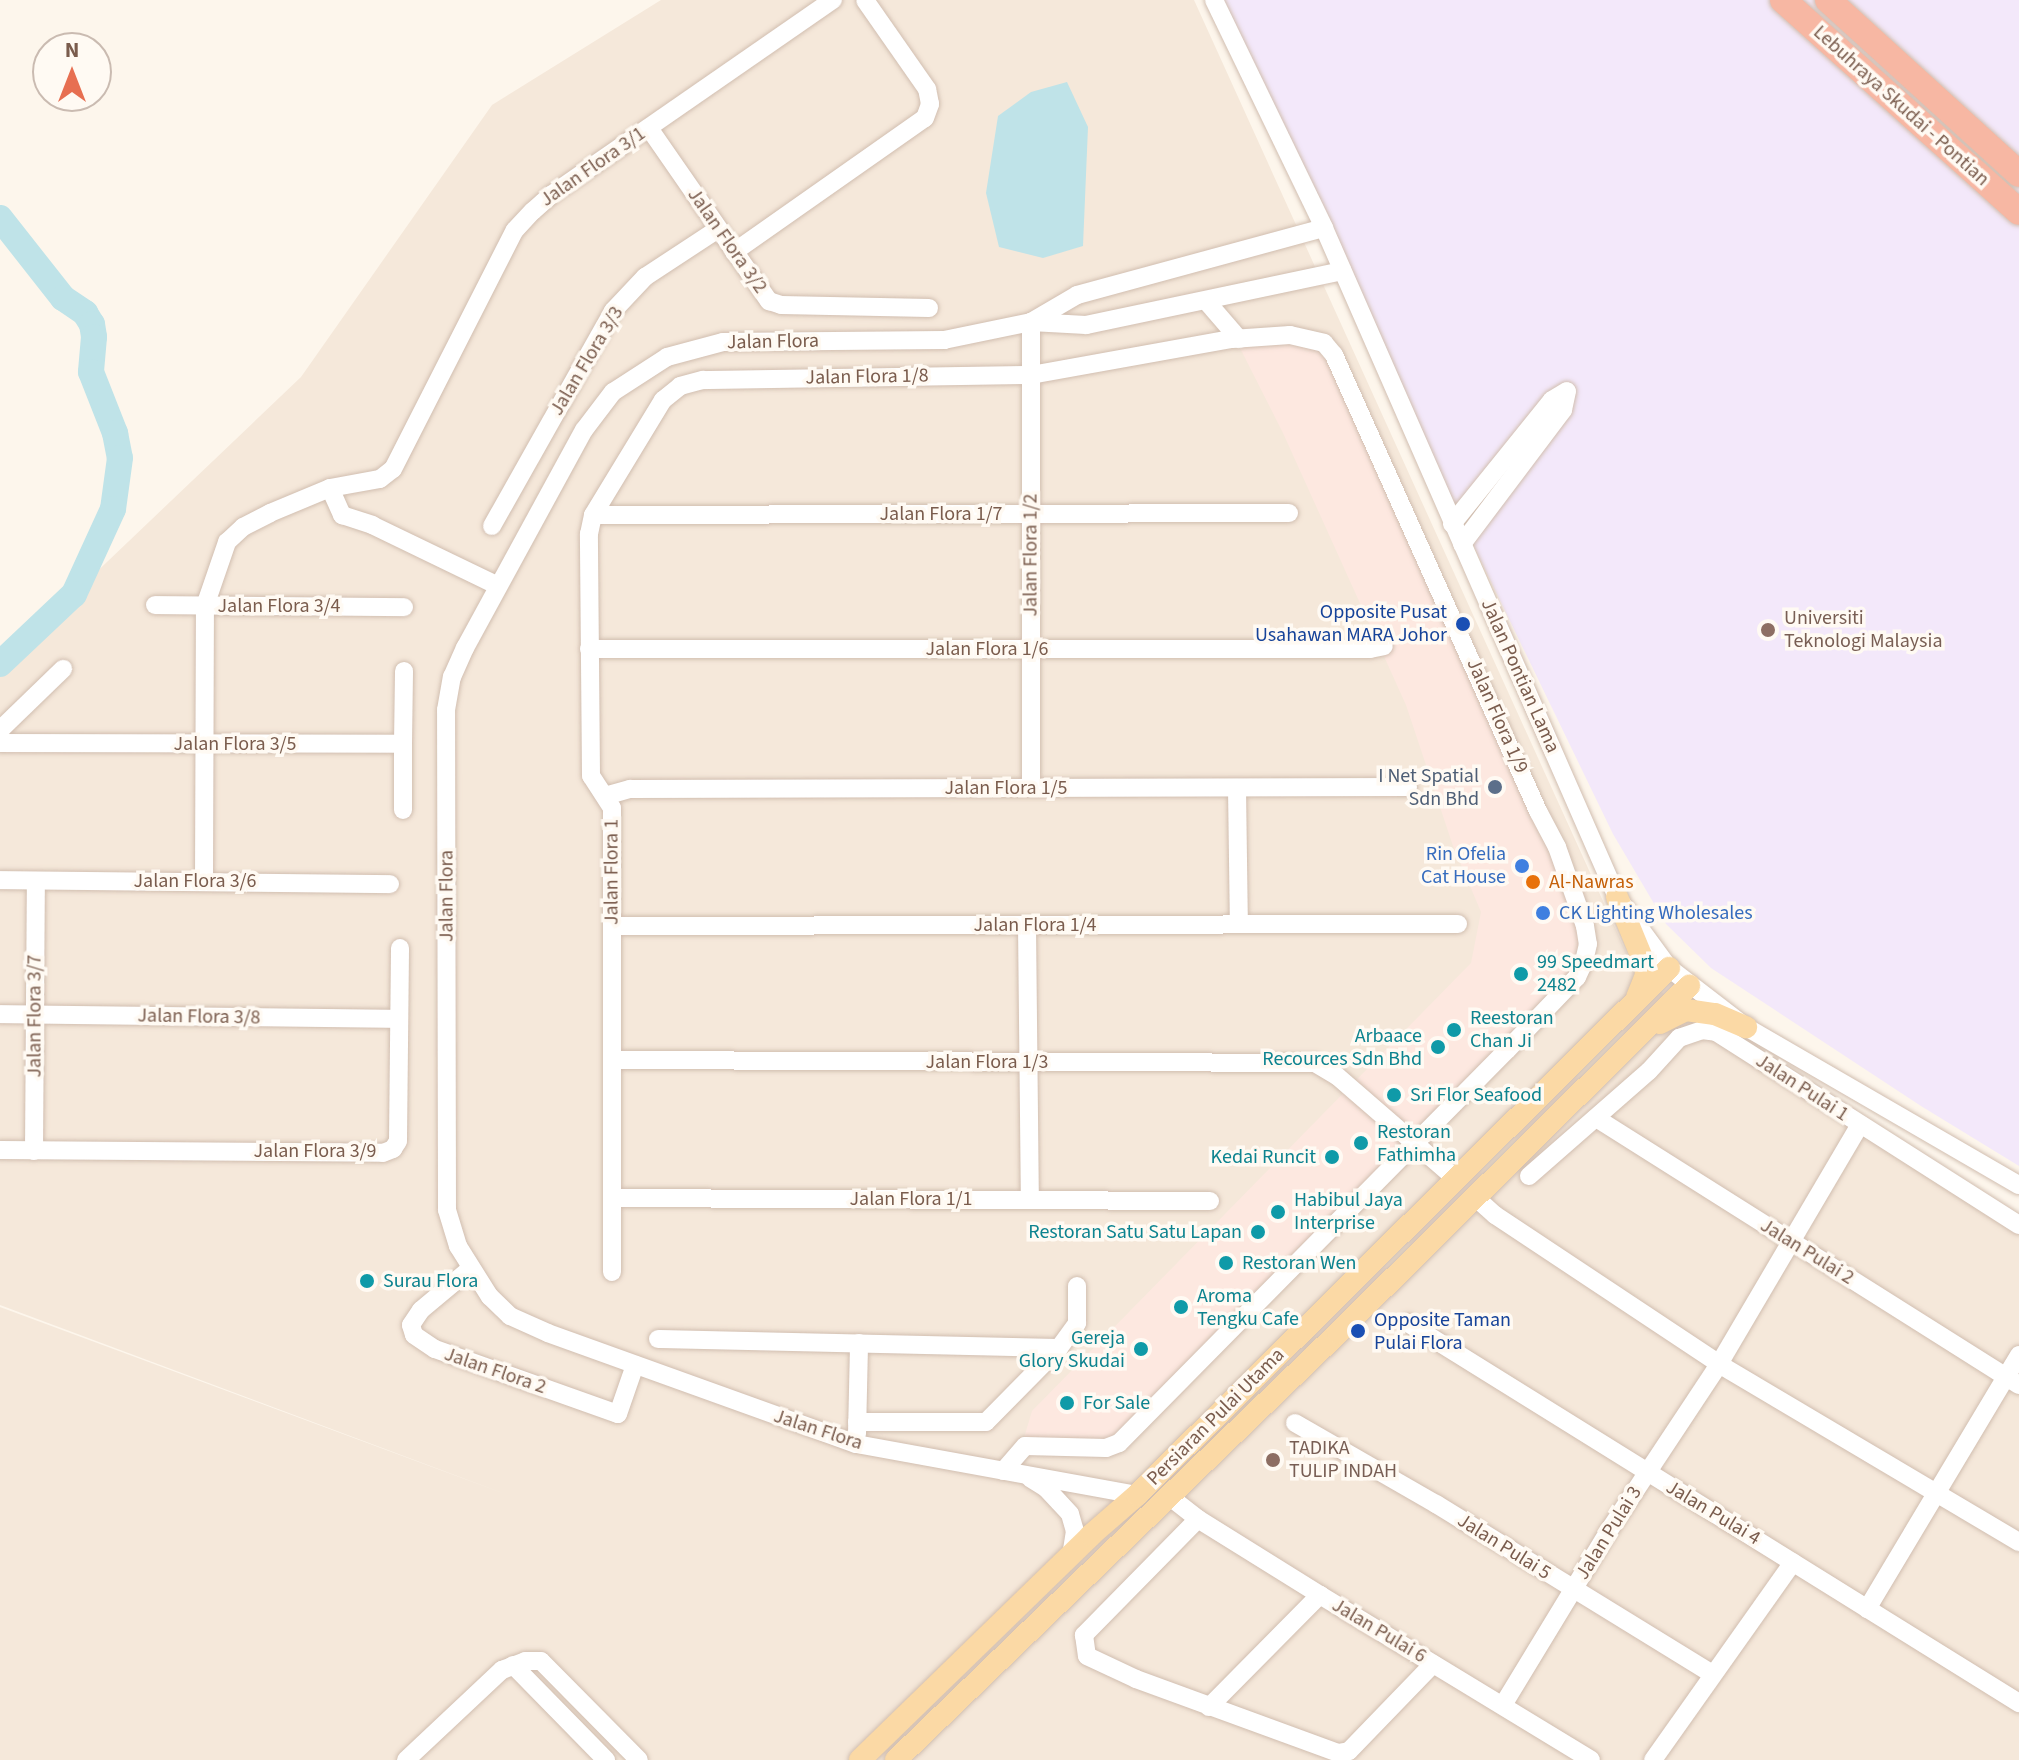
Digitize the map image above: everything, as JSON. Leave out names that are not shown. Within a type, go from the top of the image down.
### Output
[{"type":"highway","name":"Lebuhraya Skudai - Pontian","points":[[1783,0],[2019,212]]},
{"type":"highway","name":"Lebuhraya Skudai - Pontian","points":[[1828,0],[2019,174]]},
{"type":"main road","points":[[1617,897],[1645,965],[1644,981],[1627,1011]]},
{"type":"main road","name":"Persiaran Pulai Utama","points":[[860,1760],[1137,1495],[1669,968]]},
{"type":"main road","name":"Persiaran Pulai Utama","points":[[896,1760],[1170,1497],[1689,986]]},
{"type":"main road","points":[[1638,1036],[1686,1010],[1715,1014],[1746,1027]]},
{"type":"main road","points":[[1456,1179],[1475,1197]]},
{"type":"street","name":"Jalan Flora 3/1","points":[[204,880],[205,606],[227,542],[243,527],[270,513],[330,488],[380,479],[393,469],[515,230],[551,195],[833,0]]},
{"type":"street","points":[[734,252],[925,118],[930,104],[927,89],[865,0]]},
{"type":"street","name":"Jalan Pontian Lama","points":[[1214,0],[1324,228],[1617,897],[1669,968],[1746,1027],[2019,1185]]},
{"type":"street","name":"Jalan Flora 3/2","points":[[649,128],[759,291],[769,301],[781,305],[929,308]]},
{"type":"street","name":"Jalan Flora","points":[[1031,322],[1077,295],[1324,228]]},
{"type":"street","name":"Jalan Flora 3/3","points":[[492,526],[613,311],[645,277],[718,229]]},
{"type":"street","name":"Jalan Flora","points":[[1137,1495],[856,1444],[635,1365],[510,1316],[490,1297],[458,1246],[447,1210],[446,710],[452,677],[584,430],[613,392],[667,357],[723,342],[944,340],[1031,322],[1086,325],[1207,302],[1342,271]]},
{"type":"street","points":[[1235,332],[1236,309],[1256,290]]},
{"type":"street","points":[[1207,302],[1235,332]]},
{"type":"street","name":"Jalan Flora 1/2","points":[[1031,322],[1031,788]]},
{"type":"street","name":"Jalan Flora 1/9","points":[[1003,1471],[1025,1446],[1106,1448],[1119,1443],[1577,977],[1588,944],[1585,926],[1557,847],[1538,811],[1334,355],[1324,343],[1290,335],[1235,332],[1031,375]]},
{"type":"street","name":"Jalan Flora 1/8","points":[[703,380],[1031,375]]},
{"type":"street","name":"Jalan Flora 1","points":[[612,1272],[612,808],[591,776],[589,534],[593,515],[663,400],[680,386],[703,380]]},
{"type":"street","points":[[1452,524],[1552,400],[1567,391],[1563,410],[1462,544]]},
{"type":"street","points":[[330,488],[342,515],[372,525],[498,586]]},
{"type":"street","name":"Jalan Flora 1/7","points":[[593,515],[1289,513]]},
{"type":"street","name":"Jalan Flora 3/4","points":[[155,605],[404,607]]},
{"type":"street","name":"Jalan Flora 1/6","points":[[589,649],[1370,649],[1384,646]]},
{"type":"street","points":[[0,730],[63,669]]},
{"type":"street","points":[[403,810],[404,671]]},
{"type":"street","name":"Jalan Flora 3/5","points":[[0,743],[403,744]]},
{"type":"street","name":"Jalan Flora 1/5","points":[[605,796],[630,789],[1408,787]]},
{"type":"street","points":[[1237,788],[1239,924]]},
{"type":"street","name":"Jalan Flora 3/6","points":[[0,880],[390,884]]},
{"type":"street","name":"Jalan Flora 3/7","points":[[34,1151],[36,881]]},
{"type":"street","name":"Jalan Flora 1/4","points":[[612,926],[1458,924]]},
{"type":"street","points":[[1027,925],[1030,1200]]},
{"type":"street","name":"Jalan Flora 3/9","points":[[34,1151],[383,1153],[393,1149],[398,1141],[400,948]]},
{"type":"street","name":"Jalan Flora 3/8","points":[[0,1014],[399,1019]]},
{"type":"street","name":"Jalan Pulai 1","points":[[1596,1118],[1649,1071],[1679,1038],[1702,1030],[1716,1032],[1859,1126],[2019,1225]]},
{"type":"street","name":"Jalan Flora 1/3","points":[[612,1060],[1315,1063],[1352,1090],[1456,1179]]},
{"type":"street","points":[[1529,1176],[1596,1118]]},
{"type":"street","name":"Jalan Pulai 2","points":[[1596,1118],[2013,1381]]},
{"type":"street","name":"Jalan Pulai 3","points":[[1503,1705],[1647,1472],[1719,1364],[1859,1126]]},
{"type":"street","points":[[0,1150],[34,1151]]},
{"type":"street","points":[[1475,1197],[1495,1215],[1719,1364],[2019,1542]]},
{"type":"street","name":"Jalan Flora 1/1","points":[[612,1198],[1210,1201]]},
{"type":"street","name":"Jalan Flora 2","points":[[470,1269],[421,1310],[411,1325],[414,1335],[435,1349],[618,1414],[635,1365]]},
{"type":"street","points":[[857,1422],[986,1422],[1059,1348],[1077,1323],[1077,1286]]},
{"type":"street","name":"Jalan Pulai 4","points":[[1408,1323],[2019,1703]]},
{"type":"street","points":[[658,1339],[1059,1348]]},
{"type":"street","points":[[856,1444],[859,1343]]},
{"type":"street","points":[[1867,1609],[1937,1493],[2013,1381],[2019,1355]]},
{"type":"street","name":"Jalan Pulai 5","points":[[1295,1423],[1712,1674]]},
{"type":"street","points":[[1025,1474],[1046,1488],[1070,1514],[1075,1531],[1071,1556]]},
{"type":"street","name":"Jalan Pulai 6","points":[[1170,1497],[1198,1519],[1591,1760]]},
{"type":"street","points":[[1198,1519],[1084,1635],[1087,1656],[1209,1707],[1345,1753],[1433,1664]]},
{"type":"street","points":[[1653,1760],[1793,1562]]},
{"type":"street","points":[[1209,1707],[1320,1595]]},
{"type":"street","points":[[406,1760],[502,1670],[541,1661],[639,1760]]},
{"type":"street","points":[[513,1665],[606,1760]]},
{"type":"shaded area","points":[[661,0],[1194,0],[1637,976],[1919,1163],[2019,1217],[2019,1760],[0,1760],[0,1307],[524,1501],[0,1305],[0,664],[301,377],[492,105]]},
{"type":"shaded area","name":"Universiti Teknologi Malaysia","points":[[1223,0],[2019,0],[2019,1166],[1921,1106],[1711,968],[1666,924],[1613,834],[1450,497]]},
{"type":"shaded area","points":[[1327,339],[1543,810],[1589,966],[1124,1447],[1023,1441],[1032,1411],[1471,963],[1481,912],[1453,846],[1406,705],[1283,433],[1238,344]]},
{"type":"water","points":[[1067,82],[1088,127],[1083,246],[1043,258],[999,247],[986,193],[998,116],[1031,92]]},
{"type":"waterway","points":[[0,218],[63,298],[85,313],[92,324],[91,372],[115,433],[120,458],[113,509],[74,594],[0,664]]},
{"type":"place","name":"Opposite Pusat Usahawan MARA Johor","points":[[1463,624]]},
{"type":"place","name":"Universiti Teknologi Malaysia","points":[[1768,630]]},
{"type":"place","name":"I Net Spatial Sdn Bhd","points":[[1495,787]]},
{"type":"place","name":"Rin Ofelia Cat House","points":[[1522,866]]},
{"type":"place","name":"Al-Nawras","points":[[1533,882]]},
{"type":"place","name":"CK Lighting Wholesales","points":[[1543,913]]},
{"type":"place","name":"99 Speedmart 2482","points":[[1521,974]]},
{"type":"place","name":"Reestoran Chan Ji","points":[[1454,1030]]},
{"type":"place","name":"Arbaace Recources Sdn Bhd","points":[[1438,1047]]},
{"type":"place","name":"Sri Flor Seafood","points":[[1394,1095]]},
{"type":"place","name":"Restoran Fathimha","points":[[1361,1143]]},
{"type":"place","name":"Kedai Runcit","points":[[1332,1157]]},
{"type":"place","name":"Habibul Jaya Interprise","points":[[1278,1212]]},
{"type":"place","name":"Restoran Satu Satu Lapan","points":[[1258,1232]]},
{"type":"place","name":"Restoran Wen","points":[[1226,1263]]},
{"type":"place","name":"Surau Flora","points":[[367,1281]]},
{"type":"place","name":"Aroma Tengku Cafe","points":[[1181,1307]]},
{"type":"place","name":"Opposite Taman Pulai Flora","points":[[1358,1331]]},
{"type":"place","name":"Gereja Glory Skudai","points":[[1141,1349]]},
{"type":"place","name":"For Sale","points":[[1067,1403]]},
{"type":"place","name":"TADIKA TULIP INDAH","points":[[1273,1460]]}]
